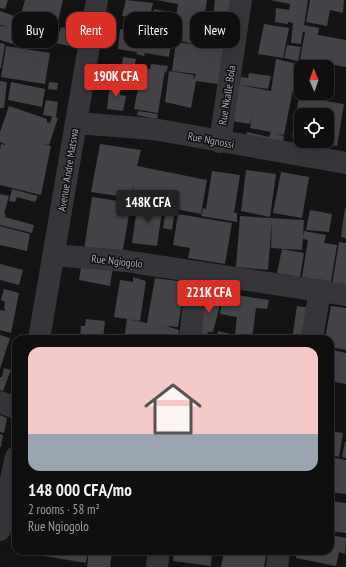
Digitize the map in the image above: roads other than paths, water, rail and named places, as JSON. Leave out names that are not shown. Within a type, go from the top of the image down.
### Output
[{"type":"street","name":"Avenue Andre Matswa","points":[[40,335],[97,0]]},
{"type":"street","name":"Rue Nkalle Bola","points":[[220,142],[241,0]]},
{"type":"street","name":"Rue Ngnossi","points":[[76,123],[153,129],[220,142],[346,161]]},
{"type":"street","name":"Rue Ngiogolo","points":[[54,255],[125,261],[346,295]]},
{"type":"street","points":[[190,335],[197,273]]},
{"type":"street","points":[[313,335],[320,290]]},
{"type":"street","points":[[0,402],[12,406]]},
{"type":"street","points":[[0,530],[12,474]]},
{"type":"street","points":[[157,567],[158,555]]},
{"type":"street","points":[[277,567],[278,555]]}]
